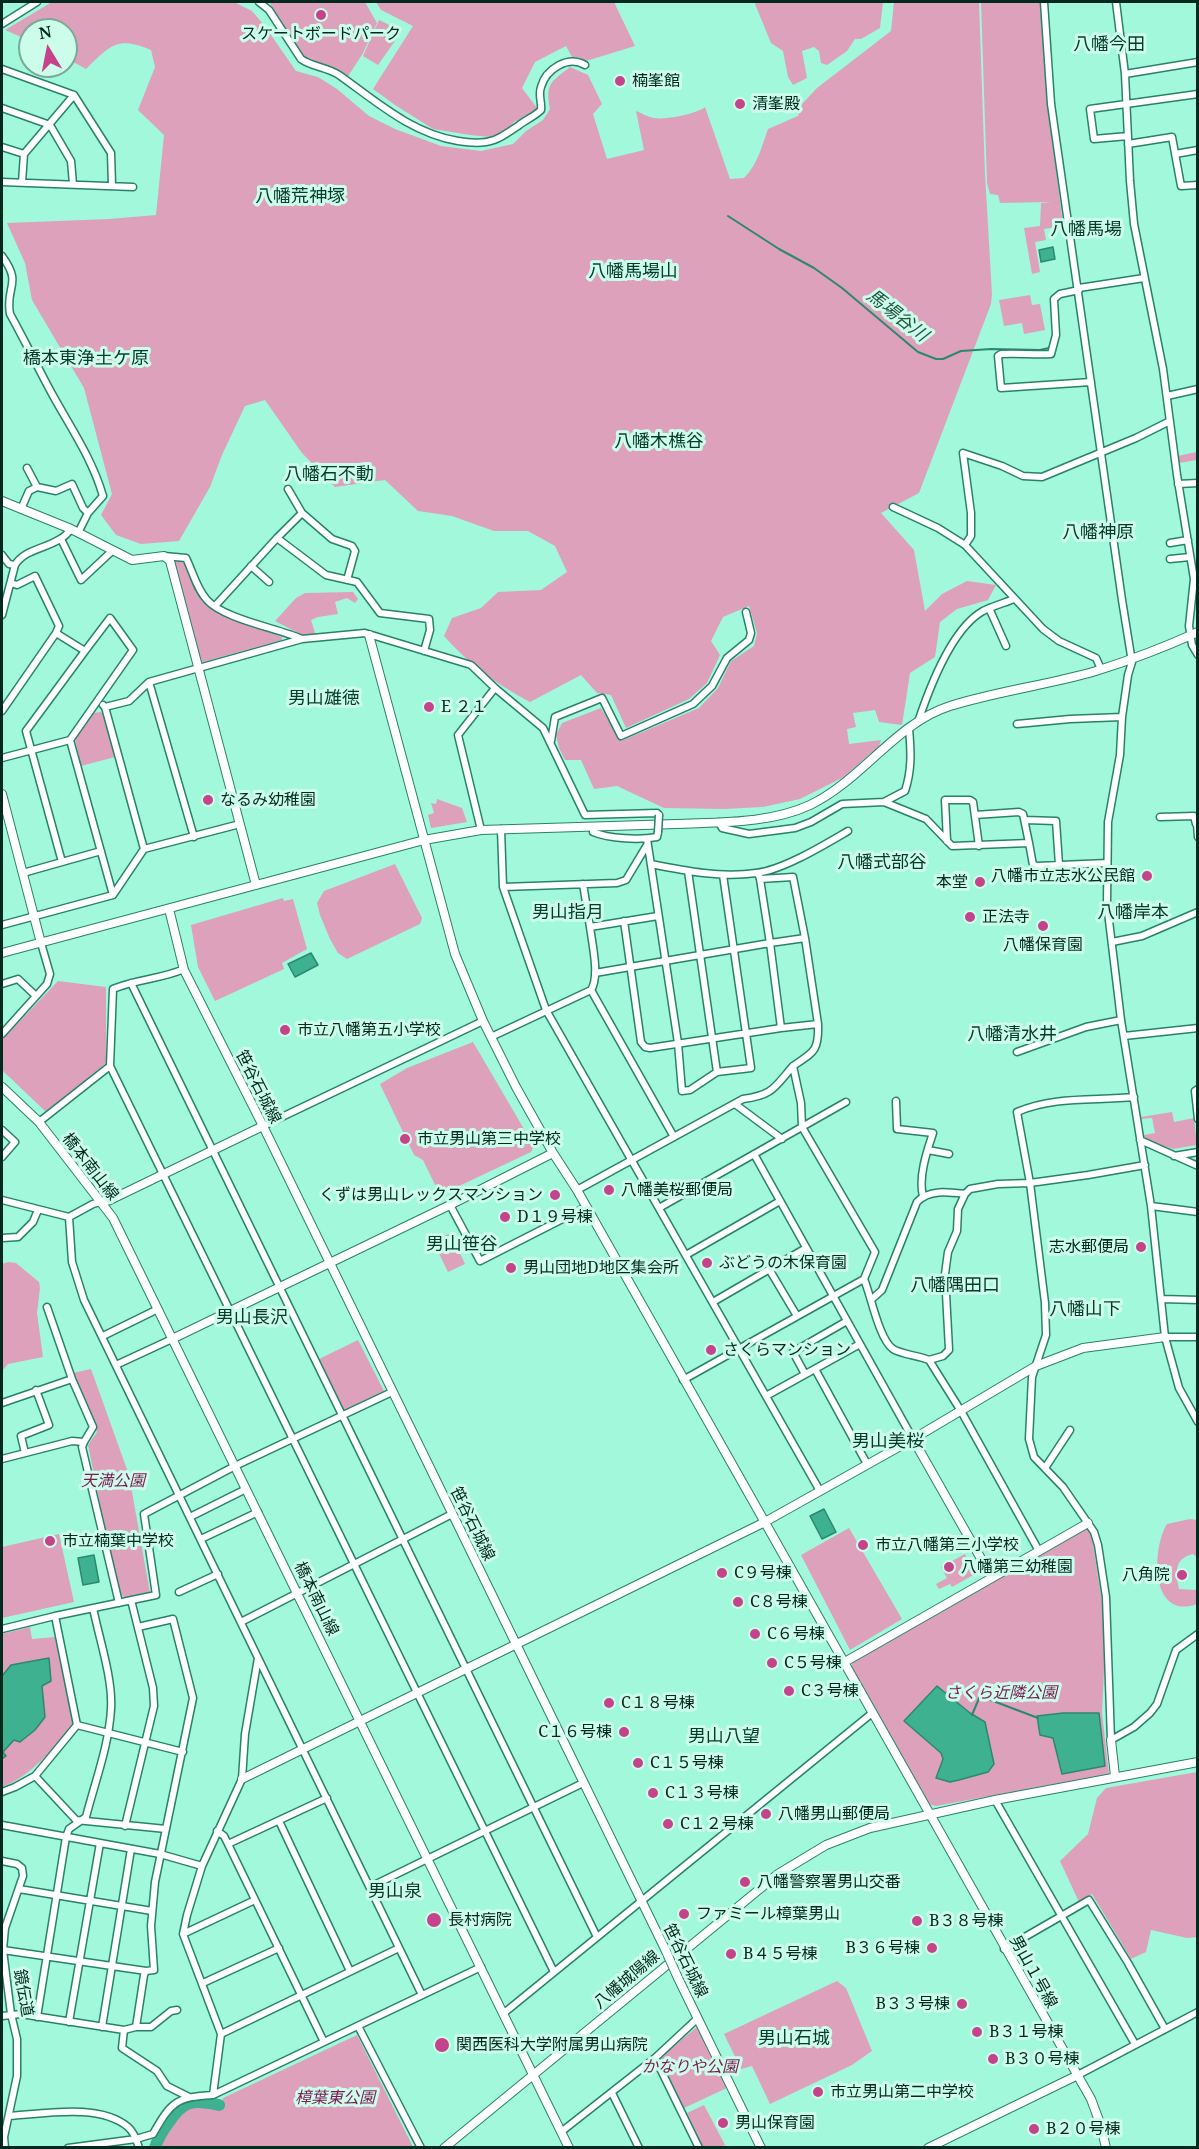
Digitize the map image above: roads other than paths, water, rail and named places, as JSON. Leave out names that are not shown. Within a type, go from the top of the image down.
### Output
[{"type":"street","points":[[2,24],[37,2]]},
{"type":"street","points":[[259,2],[269,9],[301,59],[332,71],[385,110],[427,133],[446,139],[467,142],[492,141],[499,138],[541,110],[541,86],[553,70],[570,60],[577,60],[585,65]]},
{"type":"street","points":[[1044,2],[1051,104],[1132,659],[1122,717],[1120,755],[1108,822],[1107,904],[1121,1020],[1151,1206],[1165,1337],[1179,1388],[1197,1421]]},
{"type":"street","points":[[1116,2],[1125,75],[1134,224],[1167,396],[1178,484],[1194,579],[1189,626],[1194,633],[1192,645],[1197,655]]},
{"type":"street","points":[[1125,75],[1197,62]]},
{"type":"street","points":[[2,69],[74,95],[111,153],[112,185]]},
{"type":"street","points":[[1128,136],[1094,140],[1090,108],[1197,93]]},
{"type":"street","points":[[22,182],[24,154],[74,95]]},
{"type":"street","points":[[2,108],[50,124],[71,161],[73,184]]},
{"type":"street","points":[[1128,144],[1172,137],[1182,186],[1197,185]]},
{"type":"street","points":[[2,147],[24,154]]},
{"type":"street","points":[[1175,154],[1197,150]]},
{"type":"street","points":[[2,182],[133,187]]},
{"type":"street","points":[[1070,232],[1108,226]]},
{"type":"street","points":[[2,256],[13,275],[8,301],[10,314],[82,444],[99,480],[103,496],[74,531],[24,555],[15,565],[2,615]]},
{"type":"street","points":[[1091,382],[1031,384],[1001,388],[998,356],[1023,353],[1031,356],[1052,354],[1056,335],[1054,299],[1060,294],[1144,278]]},
{"type":"street","points":[[1167,396],[1197,389]]},
{"type":"street","points":[[965,545],[971,536],[971,513],[963,453],[1002,465],[1023,476],[1042,477],[1170,421]]},
{"type":"street","points":[[27,468],[37,487]]},
{"type":"street","points":[[1178,484],[1197,483]]},
{"type":"street","points":[[21,509],[28,491],[37,487],[56,491],[72,484],[83,508],[88,513]]},
{"type":"street","points":[[288,489],[302,513],[332,539],[352,546],[355,551],[346,580]]},
{"type":"street","points":[[2,501],[74,531],[132,560],[164,556],[186,558],[196,584],[208,602],[237,618],[302,639]]},
{"type":"street","points":[[893,507],[938,528],[965,545],[1043,628],[1059,640],[1096,658],[1101,669]]},
{"type":"street","points":[[215,606],[302,513]]},
{"type":"street","points":[[277,538],[326,575],[357,582],[380,613],[429,619],[430,630],[424,651]]},
{"type":"street","points":[[61,539],[81,580],[112,551]]},
{"type":"street","points":[[1170,543],[1188,540]]},
{"type":"street","points":[[2,555],[9,564],[15,565]]},
{"type":"street","points":[[164,556],[170,561],[256,885]]},
{"type":"street","points":[[1170,559],[1190,557]]},
{"type":"street","points":[[251,566],[269,582]]},
{"type":"street","points":[[2,711],[59,626],[35,576],[17,585],[11,583]]},
{"type":"street","points":[[918,723],[933,681],[946,654],[970,621],[989,608],[1014,599]]},
{"type":"street","points":[[989,608],[1006,646]]},
{"type":"street","points":[[551,742],[555,717],[602,699],[621,736],[693,704],[712,686],[727,658],[749,640],[751,633],[746,612]]},
{"type":"street","points":[[2,759],[32,750],[70,740],[133,650],[110,618],[27,731],[32,750],[62,862]]},
{"type":"street","points":[[56,633],[85,651]]},
{"type":"street","points":[[105,707],[129,700],[149,682],[302,639],[365,633],[471,665],[543,728],[585,815],[657,813],[659,815],[657,837],[647,842],[604,837],[593,832],[593,827]]},
{"type":"street","points":[[2,953],[424,840],[481,830],[719,822],[760,819],[782,814],[808,806],[832,793],[851,780],[909,729],[948,707],[1101,669],[1132,659],[1194,633]]},
{"type":"street","name":"男山１号線","points":[[369,635],[455,954],[483,1021],[553,1152],[577,1190],[871,1714],[1091,2099],[1106,2148]]},
{"type":"street","points":[[149,682],[194,837]]},
{"type":"street","points":[[481,830],[458,735],[495,688]]},
{"type":"street","points":[[98,701],[105,707],[144,849]]},
{"type":"street","points":[[1017,724],[1070,718],[1122,717]]},
{"type":"street","points":[[884,802],[905,791],[908,783],[911,757],[909,729]]},
{"type":"street","points":[[70,740],[113,895]]},
{"type":"street","points":[[2,794],[50,974],[47,984],[2,1034]]},
{"type":"street","points":[[947,842],[945,800],[974,802],[979,846]]},
{"type":"street","points":[[719,822],[722,828],[749,834],[795,828],[842,804],[884,802],[926,819],[952,846],[1029,843]]},
{"type":"street","points":[[975,815],[1019,812],[1023,814],[1033,865],[1107,863]]},
{"type":"street","points":[[1160,817],[1194,816],[1197,824],[1197,837]]},
{"type":"street","points":[[1025,820],[1056,821],[1059,865]]},
{"type":"street","points":[[2,926],[113,895],[144,849],[240,824]]},
{"type":"street","points":[[501,829],[503,887],[546,1010],[820,1491]]},
{"type":"street","points":[[759,876],[848,831]]},
{"type":"street","points":[[647,842],[678,1043],[682,1091],[690,1090],[717,1072],[751,1068],[723,875]]},
{"type":"street","points":[[503,887],[616,883],[626,880],[647,842]]},
{"type":"street","points":[[22,873],[100,851]]},
{"type":"street","points":[[577,1190],[743,1099],[765,1096],[774,1089],[793,1066],[814,1052],[819,1041],[805,938],[793,878],[723,875],[651,864]]},
{"type":"street","points":[[688,871],[717,1072]]},
{"type":"street","points":[[759,876],[781,1028]]},
{"type":"street","points":[[491,1037],[591,990],[595,984],[590,927],[583,884]]},
{"type":"street","name":"笹谷石城線","points":[[169,909],[184,969],[263,1126],[761,2148]]},
{"type":"street","points":[[1112,942],[1142,936],[1197,912]]},
{"type":"street","points":[[590,927],[658,916]]},
{"type":"street","points":[[624,921],[641,1042],[645,1047],[818,1024]]},
{"type":"street","points":[[595,973],[805,938]]},
{"type":"street","points":[[184,969],[174,974],[113,989],[110,1066],[554,1972]]},
{"type":"street","points":[[2,984],[18,979],[36,996]]},
{"type":"street","points":[[131,983],[597,1937]]},
{"type":"street","points":[[591,990],[674,1137]]},
{"type":"street","points":[[1017,1052],[1086,1027],[1121,1020]]},
{"type":"street","points":[[2,1200],[69,1217],[93,1204],[110,1200],[483,1021]]},
{"type":"street","points":[[1124,1036],[1197,1028]]},
{"type":"street","points":[[39,1122],[110,1066]]},
{"type":"street","points":[[683,1380],[864,1279],[875,1252],[802,1127],[801,1103],[793,1066]]},
{"type":"street","name":"橋本南山線","points":[[2,1087],[39,1122],[113,1218],[482,1966],[569,2148]]},
{"type":"street","points":[[1197,1089],[1194,1090],[1197,1119]]},
{"type":"street","points":[[1115,1776],[1111,1740],[1106,1597],[1098,1545],[1094,1532],[1063,1487],[1034,1457],[1029,1439],[1032,1377],[1039,1350],[1046,1335],[1045,1303],[1030,1183],[1017,1112],[1033,1105],[1054,1101],[1134,1097]]},
{"type":"street","points":[[896,1101],[897,1129],[933,1133],[921,1188],[922,1196]]},
{"type":"street","points":[[659,1208],[846,1102]]},
{"type":"street","points":[[735,1104],[782,1139]]},
{"type":"street","points":[[2,1130],[15,1142],[2,1157]]},
{"type":"street","points":[[1140,1140],[1197,1166]]},
{"type":"street","points":[[928,1150],[949,1154]]},
{"type":"street","points":[[116,1365],[450,1205],[553,1152]]},
{"type":"street","points":[[1173,1156],[1197,1152]]},
{"type":"street","points":[[754,1154],[992,1578]]},
{"type":"street","points":[[864,1279],[872,1299],[876,1322],[893,1349],[929,1360],[943,1356],[949,1350],[945,1274],[948,1252],[957,1231],[958,1209],[970,1189],[1030,1183],[1145,1165]]},
{"type":"street","points":[[872,1299],[882,1290],[917,1202],[922,1196],[941,1191],[965,1194]]},
{"type":"street","points":[[686,1255],[780,1201]]},
{"type":"street","points":[[450,1205],[480,1261],[586,1208]]},
{"type":"street","points":[[1151,1206],[1197,1212]]},
{"type":"street","points":[[2,1238],[18,1237],[33,1222],[38,1210]]},
{"type":"street","points":[[69,1217],[72,1262],[84,1300],[422,1995]]},
{"type":"street","points":[[712,1302],[806,1248]]},
{"type":"street","points":[[769,1269],[797,1316]]},
{"type":"street","points":[[1162,1299],[1197,1300]]},
{"type":"street","points":[[47,1307],[72,1379],[93,1427],[82,1447],[94,1506],[119,1603]]},
{"type":"street","points":[[103,1336],[158,1309]]},
{"type":"street","points":[[805,1374],[793,1352],[847,1322]]},
{"type":"street","points":[[242,1779],[764,1523],[1036,1366],[1083,1348],[1165,1337],[1197,1337]]},
{"type":"street","points":[[766,1396],[860,1344]]},
{"type":"street","points":[[929,1360],[961,1411],[1039,1551]]},
{"type":"street","points":[[815,1369],[867,1464]]},
{"type":"street","points":[[2,1403],[72,1379]]},
{"type":"street","points":[[25,1453],[21,1437],[49,1425],[36,1390]]},
{"type":"street","points":[[2,1629],[156,1595],[144,1514],[235,1466],[392,1392]]},
{"type":"street","points":[[1045,1468],[1070,1430]]},
{"type":"street","points":[[2,1459],[72,1441],[84,1442]]},
{"type":"street","points":[[190,1517],[246,1489]]},
{"type":"street","points":[[201,1539],[258,1512]]},
{"type":"street","points":[[241,1622],[452,1514]]},
{"type":"street","points":[[843,1663],[1088,1523]]},
{"type":"street","points":[[179,1592],[218,1574]]},
{"type":"street","points":[[125,1826],[154,1706],[153,1688],[131,1600]]},
{"type":"street","points":[[37,2017],[66,1837],[69,1828],[86,1817],[111,1709],[111,1691],[93,1608]]},
{"type":"street","points":[[55,1616],[77,1725]]},
{"type":"street","points":[[3,1950],[146,1971],[154,1970],[151,1926],[155,1882],[193,1698],[173,1620],[138,1627]]},
{"type":"street","points":[[1111,1740],[1134,1727],[1150,1713],[1157,1704],[1176,1650],[1197,1634]]},
{"type":"street","points":[[213,2095],[221,2034],[183,1934],[202,1866],[242,1779],[245,1734],[258,1657]]},
{"type":"street","points":[[504,2013],[871,1714]]},
{"type":"street","points":[[77,1725],[183,1752]]},
{"type":"street","points":[[2,1792],[35,1776],[77,1725]]},
{"type":"street","name":"八幡城陽線","points":[[444,2148],[778,1874],[826,1845],[870,1828],[928,1814],[1115,1776],[1197,1762]]},
{"type":"street","points":[[35,1776],[76,1820],[166,1829]]},
{"type":"street","points":[[370,1887],[584,1783]]},
{"type":"street","points":[[228,1844],[327,1798]]},
{"type":"street","points":[[995,1800],[1135,2044]]},
{"type":"street","points":[[279,1821],[350,1971]]},
{"type":"street","points":[[2,1825],[160,1854],[202,1866]]},
{"type":"street","points":[[217,1831],[224,1836],[324,2042]]},
{"type":"street","points":[[69,2022],[100,1843]]},
{"type":"street","points":[[102,2027],[131,1849]]},
{"type":"street","name":"鏡伝道","points":[[2,1861],[17,1864],[22,1868],[23,1876],[5,1928],[3,1950],[11,2014],[17,2041],[17,2076],[4,2137],[5,2148]]},
{"type":"street","points":[[19,1889],[152,1911]]},
{"type":"street","points":[[183,1934],[255,1900]]},
{"type":"street","points":[[1004,1949],[1089,1900],[1165,2029]]},
{"type":"street","points":[[203,1983],[279,1948]]},
{"type":"street","points":[[221,2034],[399,1948]]},
{"type":"street","points":[[69,2148],[136,2139],[153,2134],[165,2113],[175,2102],[189,2097],[213,2095],[482,1966]]},
{"type":"street","points":[[136,2028],[146,1971]]},
{"type":"street","points":[[2,2016],[11,2014],[124,2030],[151,2027],[177,2010]]},
{"type":"street","points":[[928,2148],[1076,2076],[1197,2012]]},
{"type":"street","points":[[561,2132],[655,2058],[698,2018]]},
{"type":"street","points":[[358,2026],[421,2148]]},
{"type":"street","points":[[124,2030],[122,2048],[157,2072],[167,2086],[189,2097]]},
{"type":"street","points":[[655,2058],[699,2148]]},
{"type":"street","points":[[612,2092],[639,2148]]},
{"type":"street","points":[[9,2116],[96,2113],[129,2127],[139,2148]]},
{"type":"waterway","name":"馬場谷川","points":[[728,216],[779,249],[814,268],[842,288],[918,352],[936,359],[943,359],[961,351],[1040,350],[1049,348],[1052,340]]},
{"type":"waterway","points":[[972,1715],[980,1696],[1038,1718]]},
{"type":"waterway","points":[[155,2148],[165,2128],[184,2105],[196,2102],[219,2105]]},
{"type":"place","name":"スケートボードパーク","points":[[321,15]]},
{"type":"place","name":"楠峯館","points":[[620,81]]},
{"type":"place","name":"清峯殿","points":[[740,104]]},
{"type":"place","name":"E ２１","points":[[429,707]]},
{"type":"place","name":"なるみ幼稚園","points":[[208,800]]},
{"type":"place","name":"八幡市立志水公民館","points":[[1147,876]]},
{"type":"place","name":"本堂","points":[[980,882]]},
{"type":"place","name":"正法寺","points":[[970,917]]},
{"type":"place","name":"八幡保育園","points":[[1043,926]]},
{"type":"place","name":"市立八幡第五小学校","points":[[285,1030]]},
{"type":"place","name":"市立男山第三中学校","points":[[405,1139]]},
{"type":"place","name":"八幡美桜郵便局","points":[[609,1190]]},
{"type":"place","name":"くずは男山レックスマンション","points":[[555,1195]]},
{"type":"place","name":"D１９号棟","points":[[505,1217]]},
{"type":"place","name":"志水郵便局","points":[[1141,1247]]},
{"type":"place","name":"ぶどうの木保育園","points":[[707,1263]]},
{"type":"place","name":"男山団地D地区集会所","points":[[511,1268]]},
{"type":"place","name":"さくらマンション","points":[[711,1350]]},
{"type":"place","name":"市立楠葉中学校","points":[[50,1541]]},
{"type":"place","name":"市立八幡第三小学校","points":[[863,1545]]},
{"type":"place","name":"八幡第三幼稚園","points":[[949,1567]]},
{"type":"place","name":"C９号棟","points":[[722,1573]]},
{"type":"place","name":"八角院","points":[[1182,1575]]},
{"type":"place","name":"C８号棟","points":[[738,1602]]},
{"type":"place","name":"C６号棟","points":[[755,1634]]},
{"type":"place","name":"C５号棟","points":[[772,1663]]},
{"type":"place","name":"C３号棟","points":[[789,1691]]},
{"type":"place","name":"C１８号棟","points":[[609,1703]]},
{"type":"place","name":"C１６号棟","points":[[624,1732]]},
{"type":"place","name":"C１５号棟","points":[[638,1763]]},
{"type":"place","name":"C１３号棟","points":[[653,1793]]},
{"type":"place","name":"八幡男山郵便局","points":[[766,1814]]},
{"type":"place","name":"C１２号棟","points":[[668,1824]]},
{"type":"place","name":"八幡警察署男山交番","points":[[745,1882]]},
{"type":"place","name":"ファミール樟葉男山","points":[[684,1914]]},
{"type":"place","name":"長村病院","points":[[434,1920]]},
{"type":"place","name":"B３８号棟","points":[[917,1921]]},
{"type":"place","name":"B３６号棟","points":[[932,1948]]},
{"type":"place","name":"B４５号棟","points":[[731,1954]]},
{"type":"place","name":"B３３号棟","points":[[962,2004]]},
{"type":"place","name":"B３１号棟","points":[[977,2032]]},
{"type":"place","name":"関西医科大学附属男山病院","points":[[442,2045]]},
{"type":"place","name":"B３０号棟","points":[[993,2059]]},
{"type":"place","name":"市立男山第二中学校","points":[[818,2092]]},
{"type":"place","name":"男山保育園","points":[[723,2123]]},
{"type":"place","name":"B２０号棟","points":[[1034,2129]]},
{"type":"district","name":"八幡今田","points":[[1109,45]]},
{"type":"district","name":"八幡荒神塚","points":[[300,197]]},
{"type":"district","name":"八幡馬場","points":[[1086,230]]},
{"type":"district","name":"八幡馬場山","points":[[633,272]]},
{"type":"district","name":"橋本東浄土ケ原","points":[[86,359]]},
{"type":"district","name":"八幡木樵谷","points":[[659,442]]},
{"type":"district","name":"八幡石不動","points":[[329,475]]},
{"type":"district","name":"八幡神原","points":[[1098,533]]},
{"type":"district","name":"男山雄徳","points":[[324,699]]},
{"type":"district","name":"八幡式部谷","points":[[882,863]]},
{"type":"district","name":"男山指月","points":[[568,913]]},
{"type":"district","name":"八幡岸本","points":[[1133,913]]},
{"type":"district","name":"八幡清水井","points":[[1012,1035]]},
{"type":"district","name":"男山笹谷","points":[[462,1245]]},
{"type":"district","name":"八幡隅田口","points":[[955,1286]]},
{"type":"district","name":"八幡山下","points":[[1085,1310]]},
{"type":"district","name":"男山長沢","points":[[252,1318]]},
{"type":"district","name":"男山美桜","points":[[888,1442]]},
{"type":"district","name":"男山八望","points":[[724,1737]]},
{"type":"district","name":"男山泉","points":[[395,1892]]},
{"type":"district","name":"男山石城","points":[[794,2039]]},
{"type":"park label","name":"天満公園","points":[[113,1481]]},
{"type":"park label","name":"さくら近隣公園","points":[[1001,1693]]},
{"type":"park label","name":"かなりや公園","points":[[690,2067]]},
{"type":"park label","name":"樟葉東公園","points":[[335,2098]]}]
